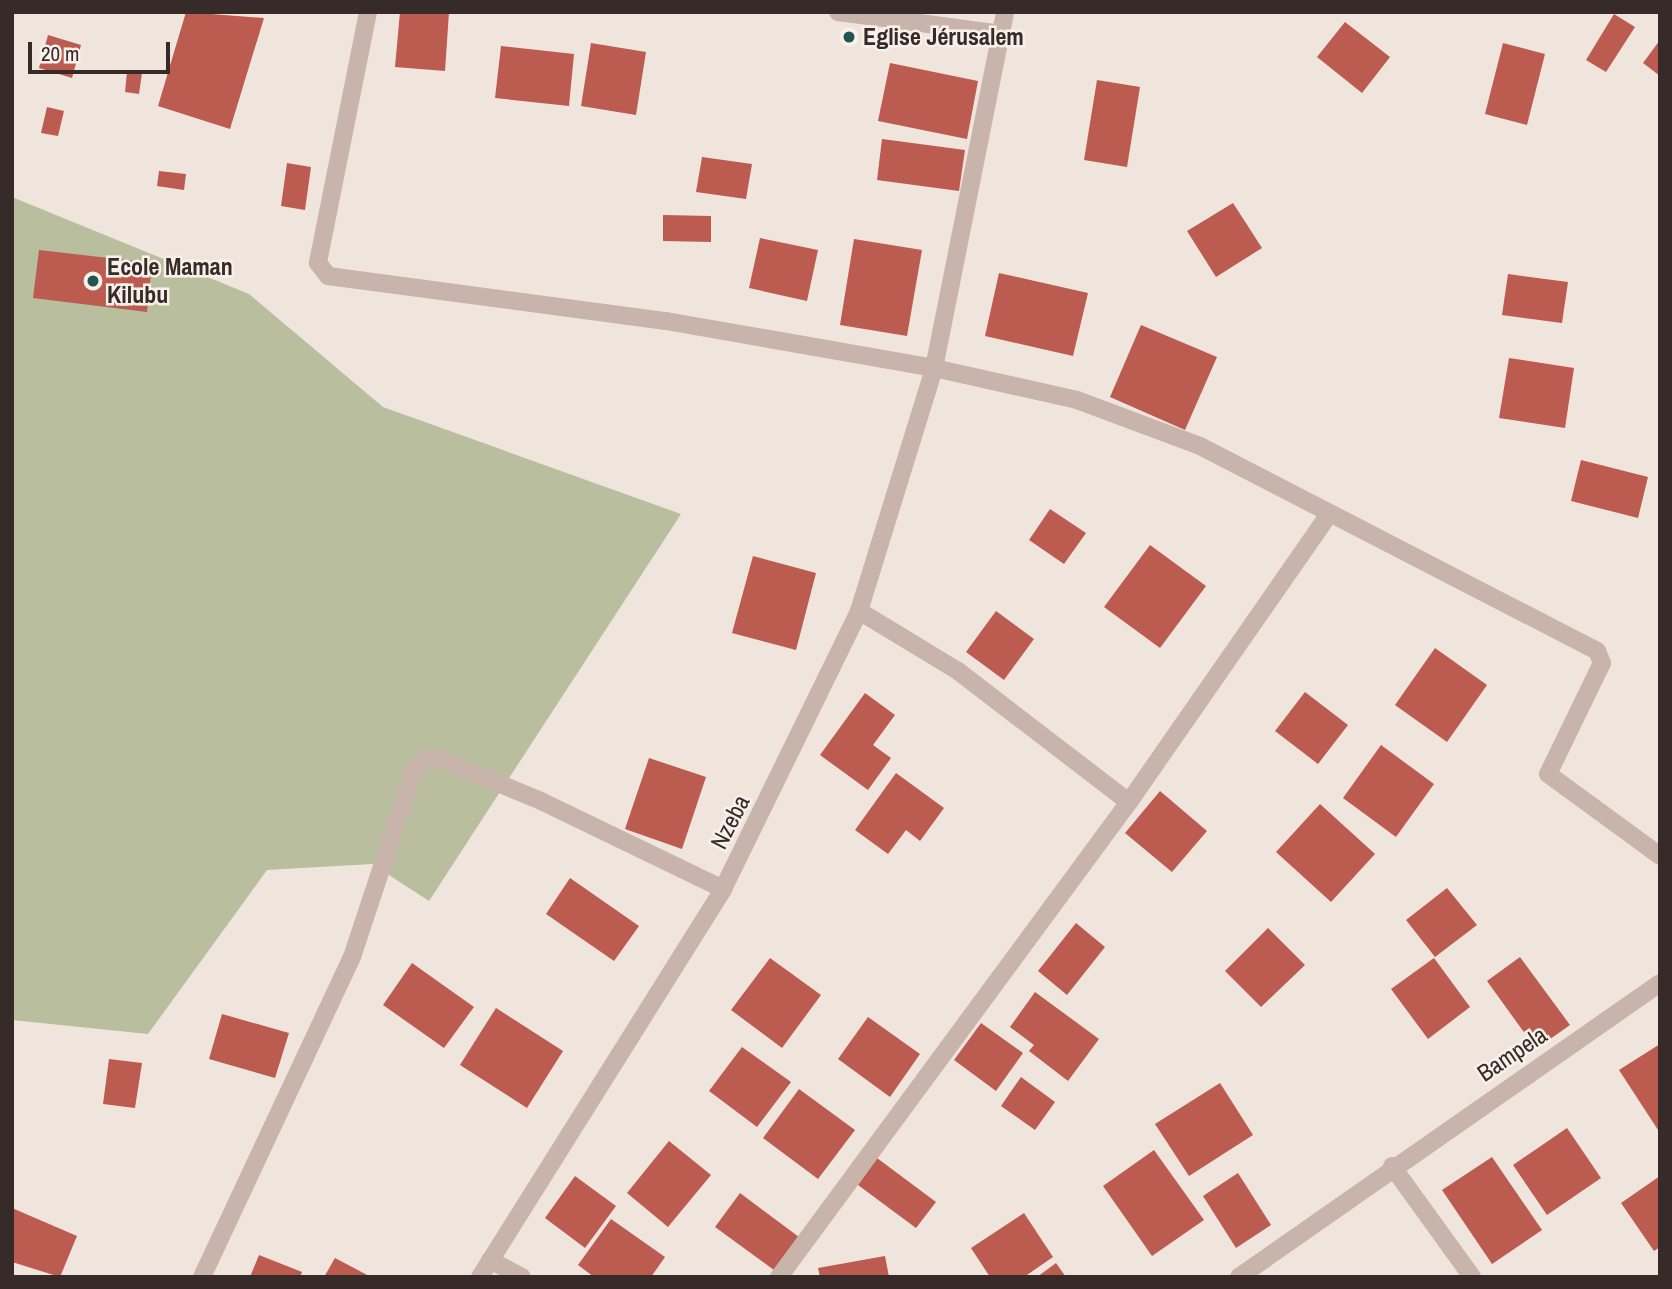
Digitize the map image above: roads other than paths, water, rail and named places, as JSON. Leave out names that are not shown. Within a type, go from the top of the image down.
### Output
[{"type":"street","points":[[368,12],[318,262],[328,276],[666,321],[934,368],[1077,400],[1200,446],[1328,516],[1597,651],[1602,663],[1547,764],[1548,774],[1660,856]]},
{"type":"street","points":[[838,12],[1002,34]]},
{"type":"street","name":"Nzeba","points":[[480,1277],[723,889],[859,611],[934,368],[1005,12]]},
{"type":"street","points":[[779,1277],[1129,802],[1328,516]]},
{"type":"street","points":[[859,611],[968,679],[1129,802]]},
{"type":"street","points":[[202,1277],[352,957],[414,770],[424,760],[435,757],[541,801],[723,889]]},
{"type":"street","name":"Bampela","points":[[1239,1277],[1392,1166],[1660,983]]},
{"type":"street","points":[[1392,1166],[1472,1277]]},
{"type":"street","points":[[490,1260],[522,1277]]},
{"type":"place","name":"Eglise Jérusalem","points":[[849,37]]},
{"type":"place","name":"Ecole Maman Kilubu","points":[[93,281]]}]
